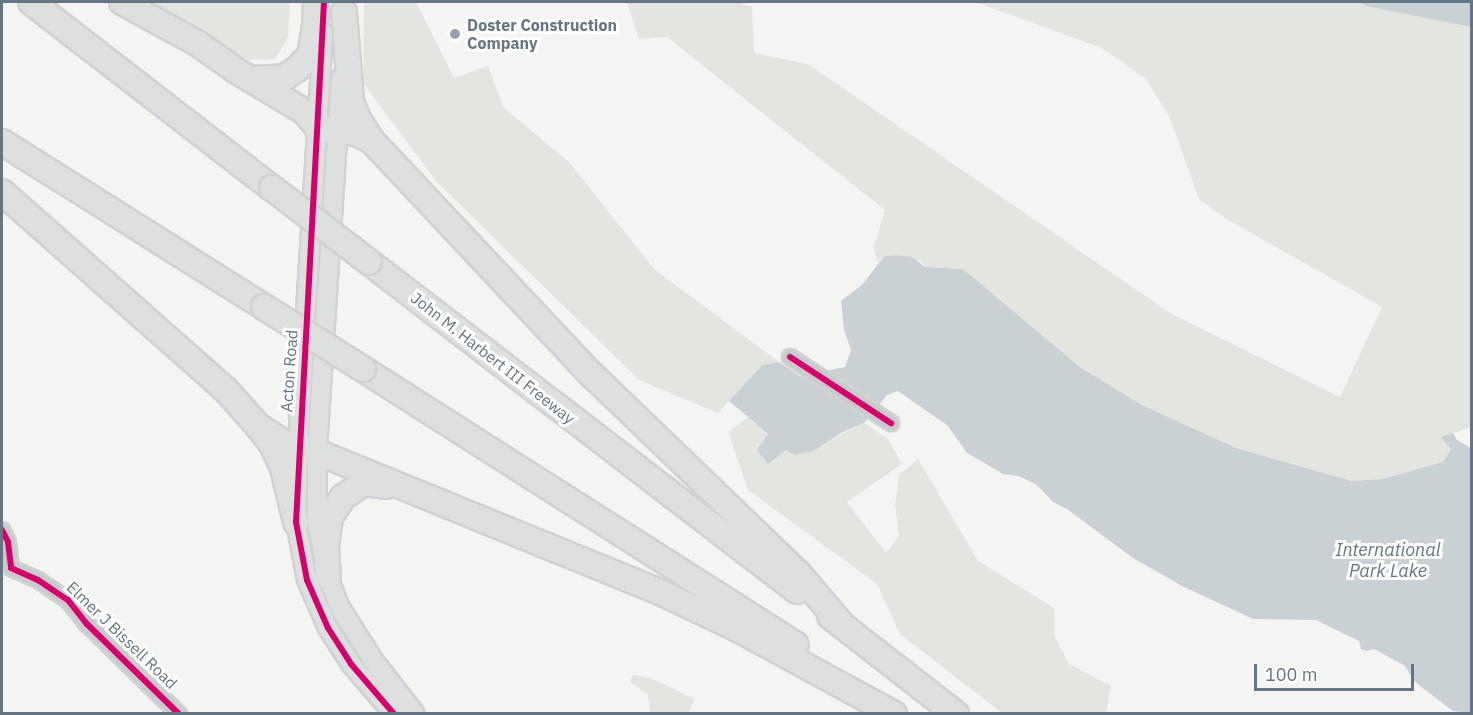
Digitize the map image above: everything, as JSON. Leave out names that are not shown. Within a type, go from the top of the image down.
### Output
[{"type":"highway","name":"John M. Harbert III Freeway","points":[[31,2],[956,714]]},
{"type":"highway","points":[[122,2],[197,44],[250,79],[305,111],[328,129],[353,132],[371,140]]},
{"type":"highway","points":[[250,79],[285,77],[304,62],[310,55],[312,46],[316,2]]},
{"type":"highway","points":[[337,5],[351,101],[358,119],[371,140],[592,375],[798,573],[842,625]]},
{"type":"highway","points":[[2,142],[741,609],[894,714]]},
{"type":"highway","points":[[2,192],[226,390],[272,444],[283,468],[296,522]]},
{"type":"highway","points":[[258,426],[274,438],[307,449],[660,592],[738,629],[894,714]]},
{"type":"highway","points":[[328,577],[326,546],[330,517],[343,497],[364,483],[400,488]]},
{"type":"street","name":"Acton Road","points":[[337,5],[307,449],[296,522],[307,580],[327,628],[351,664],[394,714]]},
{"type":"street","points":[[790,357],[891,423]]},
{"type":"street","name":"Acton Road","points":[[307,449],[317,523],[328,577],[339,606],[354,633],[415,714]]},
{"type":"street","name":"Elmer J Bissell Road","points":[[2,530],[8,542],[11,568],[38,580],[68,600],[87,624],[179,714]]},
{"type":"shaded area","points":[[145,2],[290,2],[288,38],[275,59],[249,60]]},
{"type":"shaded area","points":[[364,2],[416,2],[454,78],[488,66],[503,107],[569,162],[654,269],[779,362],[762,365],[718,413],[639,380],[437,182],[363,83]]},
{"type":"shaded area","points":[[627,2],[738,2],[752,7],[754,53],[808,64],[1170,313],[1340,397],[1382,307],[1225,218],[1199,199],[1169,116],[1146,79],[1102,48],[975,2],[1357,2],[1370,7],[1471,27],[1471,427],[1442,437],[1451,449],[1444,462],[1382,479],[1352,481],[1236,448],[1142,405],[1080,367],[963,269],[925,267],[921,261],[896,255],[884,256],[877,262],[874,246],[885,210],[667,37],[639,39]]},
{"type":"shaded area","points":[[748,417],[786,450],[828,441],[864,423],[888,439],[902,464],[847,502],[886,553],[899,536],[895,505],[899,475],[918,459],[978,561],[1054,608],[1055,637],[1069,664],[1111,686],[1106,713],[1002,713],[900,634],[877,584],[748,490],[728,432]]},
{"type":"shaded area","points":[[633,675],[650,678],[695,699],[688,713],[650,713],[648,695],[630,682]]},
{"type":"water","points":[[1357,2],[1471,2],[1471,27],[1370,7]]},
{"type":"water","name":"International Park Lake","points":[[884,256],[912,257],[925,267],[963,269],[1080,367],[1142,405],[1236,448],[1352,481],[1382,479],[1443,462],[1451,449],[1441,437],[1453,433],[1457,440],[1471,448],[1471,713],[1453,711],[1415,682],[1405,666],[1374,649],[1366,651],[1361,649],[1359,641],[1316,620],[1253,619],[1182,586],[1133,558],[1067,509],[1053,502],[1037,485],[1019,476],[1003,474],[967,453],[948,426],[898,391],[887,395],[864,423],[841,433],[813,451],[795,455],[786,450],[768,464],[757,450],[768,434],[729,401],[762,365],[779,362],[800,376],[845,367],[851,350],[844,330],[841,301],[863,284]]},
{"type":"cycle path","points":[[324,2],[296,522],[307,580],[328,628],[351,664],[394,714]]},
{"type":"cycle path","points":[[790,357],[891,423]]},
{"type":"cycle path","points":[[2,530],[8,542],[11,568],[38,580],[68,600],[87,624],[179,714]]},
{"type":"place","name":"Doster Construction Company","points":[[455,34]]}]
